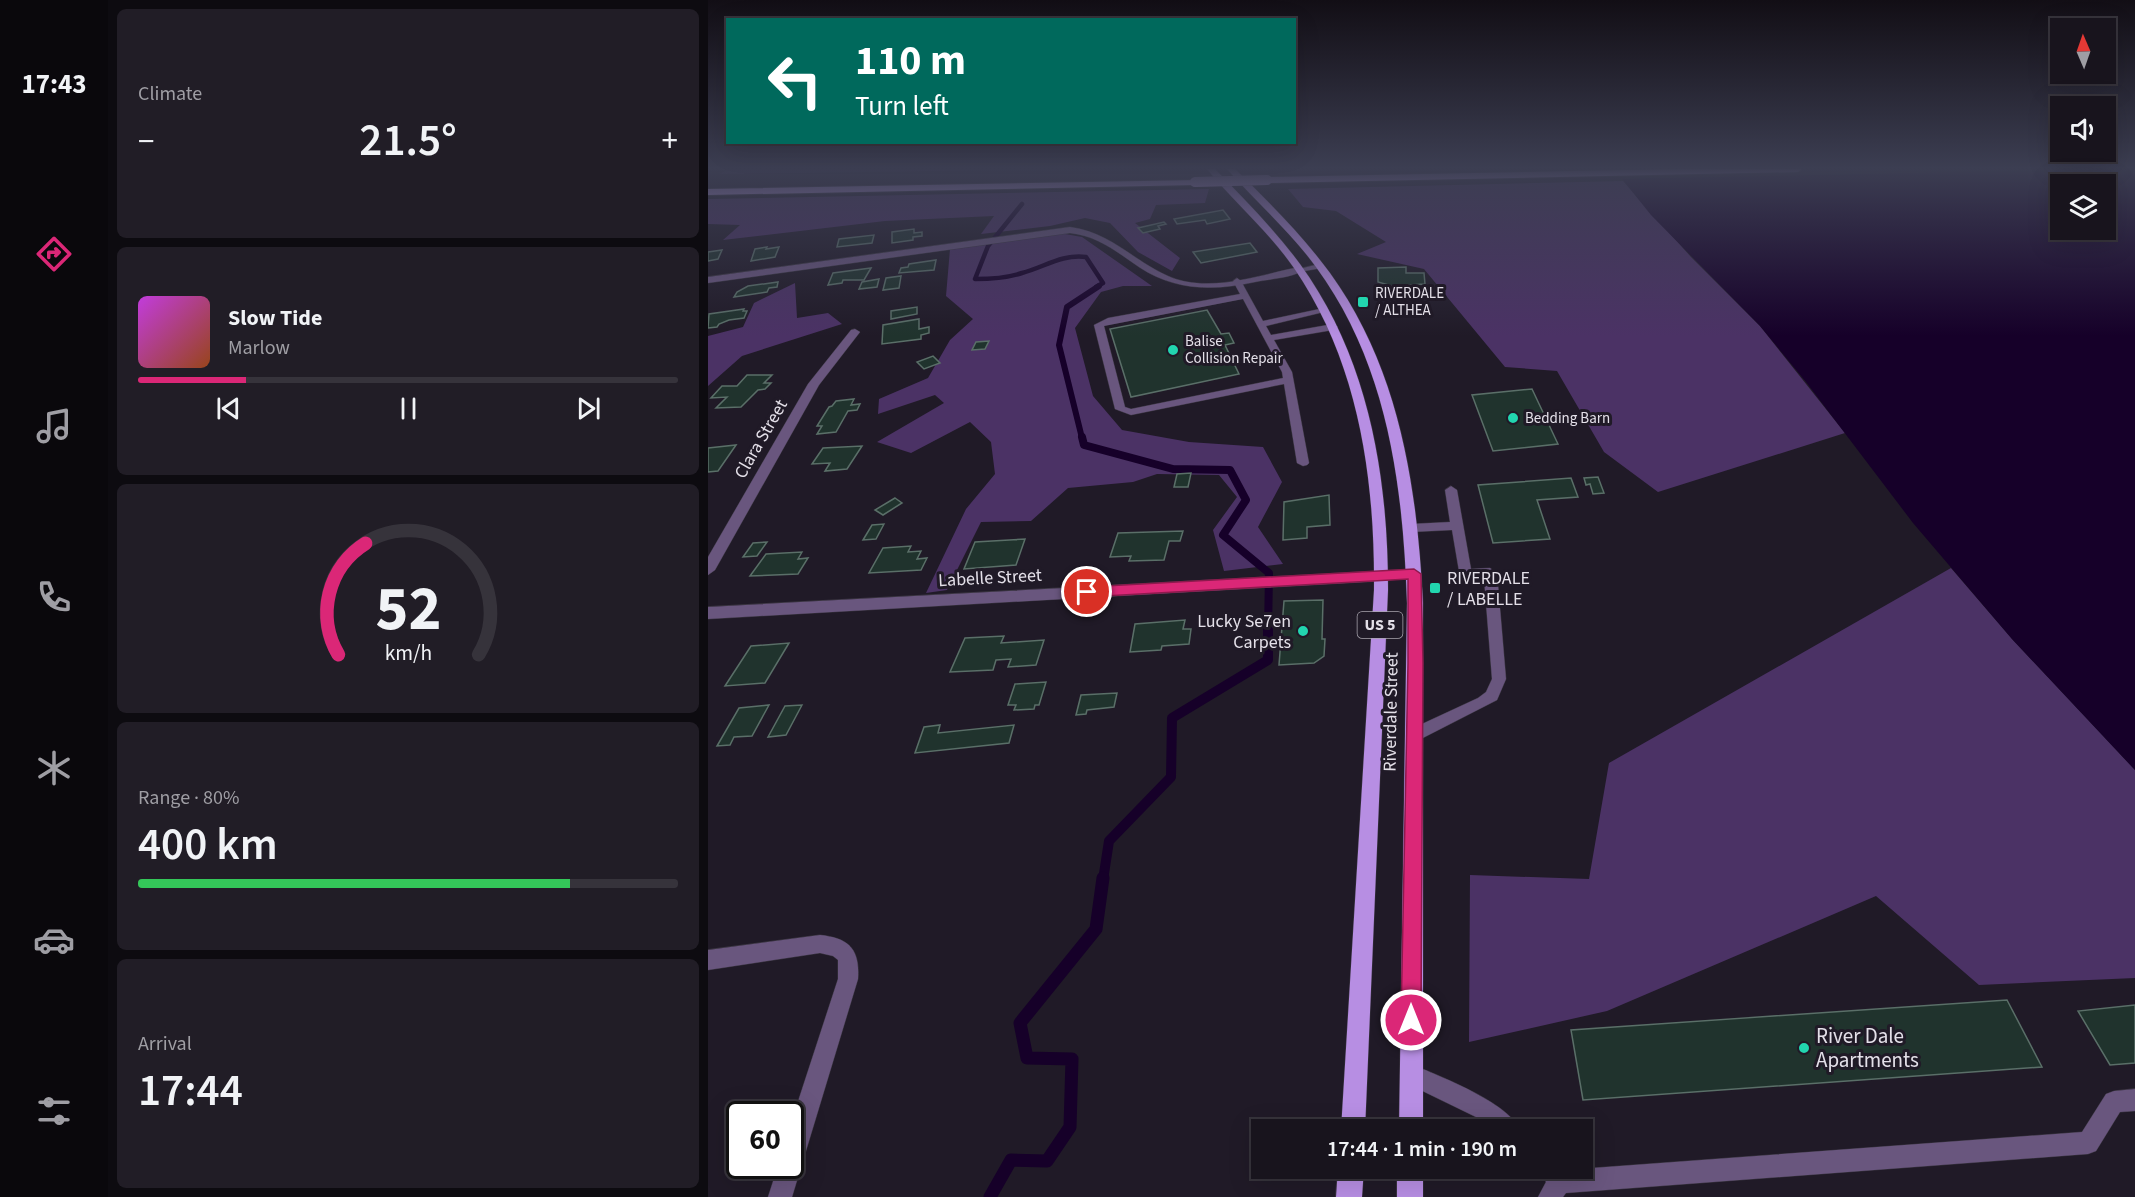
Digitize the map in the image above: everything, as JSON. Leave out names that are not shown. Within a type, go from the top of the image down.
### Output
[{"type":"main road","name":"Riverdale Street","points":[[1263,225],[1299,270],[1332,327],[1353,378],[1365,419],[1377,497],[1382,576],[1379,666],[1354,1119]]},
{"type":"main road","name":"Riverdale Street","points":[[1282,225],[1319,266],[1352,315],[1382,382],[1403,471],[1411,528],[1414,574],[1415,735],[1411,1119]]},
{"type":"main road","points":[[1350,1197],[1351,1179]]},
{"type":"main road","points":[[1410,1179],[1410,1197]]},
{"type":"street","points":[[708,280],[1055,231],[1083,231],[1107,241],[1169,280],[1199,284],[1237,282],[1299,270]]},
{"type":"street","name":"Clara Street","points":[[708,570],[814,384],[855,332]]},
{"type":"street","name":"Labelle Street","points":[[708,613],[1382,576]]},
{"type":"lane","points":[[1299,270],[1319,266]]},
{"type":"lane","points":[[1237,282],[1287,370],[1303,463]]},
{"type":"lane","points":[[1245,296],[1108,321],[1099,325],[1120,409],[1131,412],[1289,380]]},
{"type":"lane","points":[[1260,324],[1324,311]]},
{"type":"lane","points":[[1268,338],[1332,327]]},
{"type":"lane","points":[[1415,735],[1492,696],[1499,679],[1490,573],[1465,574],[1451,490]]},
{"type":"lane","points":[[1411,528],[1457,526]]},
{"type":"lane","points":[[1382,576],[1414,574]]},
{"type":"lane","points":[[710,964],[820,945],[835,945],[845,952],[850,964],[848,979],[804,1119]]},
{"type":"lane","points":[[1411,1075],[1485,1110],[1496,1119]]},
{"type":"lane","points":[[1553,1182],[2088,1143],[2114,1102],[2135,1100]]},
{"type":"lane","points":[[780,1197],[785,1179]]},
{"type":"shaded area","points":[[736,225],[852,225],[723,240],[740,225]]},
{"type":"shaded area","points":[[988,225],[1055,225],[1050,226],[981,234]]},
{"type":"shaded area","points":[[1112,225],[1137,225],[1180,258],[1172,271],[1138,252]]},
{"type":"shaded area","points":[[1358,225],[1662,225],[1760,326],[1845,433],[1658,492],[1604,452],[1557,371],[1505,367],[1424,269],[1357,254],[1386,242]]},
{"type":"shaded area","points":[[1661,225],[2050,225],[2050,240],[2116,240],[2116,225],[2135,225],[2135,770],[2012,639],[1913,523],[1806,382],[1760,326]]},
{"type":"shaded area","points":[[1059,233],[1082,237],[1152,286],[1123,286],[1101,292],[1075,328],[1093,396],[1122,430],[1189,442],[1263,447],[1282,482],[1258,527],[1283,564],[1224,571],[1213,530],[1237,497],[1219,475],[1157,474],[1133,482],[1068,488],[1031,521],[981,522],[947,590],[926,593],[966,509],[995,474],[991,442],[970,422],[911,453],[877,442],[944,403],[935,395],[878,414],[879,399],[928,378],[950,340],[973,319],[946,296],[950,249]]},
{"type":"shaded area","points":[[795,283],[797,318],[828,313],[842,324],[742,356],[708,386],[708,336],[743,327],[754,303]]},
{"type":"shaded area","points":[[1951,568],[2012,639],[2135,770],[2135,978],[1979,985],[1876,896],[1607,1011],[1469,1042],[1470,875],[1589,879],[1609,763]]},
{"type":"building","points":[[1163,225],[1158,226],[1160,229],[1143,233],[1138,228]]},
{"type":"building","points":[[914,229],[914,233],[922,232],[922,236],[913,237],[913,240],[892,243],[892,232]]},
{"type":"building","points":[[874,235],[872,243],[837,247],[839,239]]},
{"type":"building","points":[[1250,243],[1257,252],[1201,263],[1193,252]]},
{"type":"building","points":[[767,247],[766,249],[779,247],[775,257],[751,261],[755,249]]},
{"type":"building","points":[[722,250],[718,259],[708,261],[708,252]]},
{"type":"building","points":[[936,260],[934,270],[899,273],[901,268],[908,267],[909,264]]},
{"type":"building","points":[[1406,267],[1406,273],[1424,273],[1425,284],[1392,286],[1378,282],[1378,268]]},
{"type":"building","points":[[871,268],[864,280],[843,280],[842,283],[828,285],[833,273]]},
{"type":"building","points":[[901,276],[899,288],[883,290],[886,278]]},
{"type":"building","points":[[879,279],[877,287],[859,289],[862,282]]},
{"type":"building","points":[[778,282],[777,287],[769,288],[767,292],[734,297],[737,292],[748,286]]},
{"type":"building","points":[[917,307],[917,314],[891,319],[891,311]]},
{"type":"building","points":[[744,309],[743,311],[747,311],[744,318],[729,320],[717,327],[708,328],[709,314]]},
{"type":"building","points":[[1207,310],[1221,334],[1229,333],[1234,343],[1225,345],[1239,374],[1131,397],[1110,329]]},
{"type":"building","points":[[919,319],[919,329],[929,327],[929,333],[921,335],[921,339],[882,344],[883,325]]},
{"type":"building","points":[[989,341],[985,349],[972,350],[976,342]]},
{"type":"building","points":[[933,356],[940,363],[924,369],[917,362]]},
{"type":"building","points":[[747,375],[772,375],[764,383],[771,383],[765,389],[758,390],[741,407],[716,408],[727,397],[711,398],[722,386],[737,386]]},
{"type":"building","points":[[1532,389],[1558,444],[1493,451],[1472,395]]},
{"type":"building","points":[[854,399],[851,405],[860,404],[857,410],[848,411],[836,432],[817,434],[822,426],[817,426],[829,407],[836,401]]},
{"type":"building","points":[[736,445],[718,471],[708,472],[708,448]]},
{"type":"building","points":[[862,446],[847,469],[825,471],[830,463],[812,464],[823,448]]},
{"type":"building","points":[[1191,473],[1188,487],[1174,487],[1177,474]]},
{"type":"building","points":[[1598,477],[1604,493],[1593,494],[1590,484],[1586,485],[1584,478]]},
{"type":"building","points":[[1571,478],[1578,497],[1537,500],[1550,539],[1493,543],[1478,485]]},
{"type":"building","points":[[1329,495],[1330,525],[1307,527],[1307,538],[1283,540],[1284,502]]},
{"type":"building","points":[[895,498],[902,503],[883,515],[875,510]]},
{"type":"building","points":[[884,524],[876,539],[863,540],[872,525]]},
{"type":"building","points":[[1183,531],[1180,541],[1169,541],[1164,560],[1129,561],[1131,556],[1110,557],[1118,533]]},
{"type":"building","points":[[1025,539],[1016,565],[964,569],[975,542]]},
{"type":"building","points":[[767,542],[757,556],[743,557],[753,543]]},
{"type":"building","points":[[911,546],[908,552],[921,551],[917,559],[927,558],[921,570],[869,573],[883,548]]},
{"type":"building","points":[[802,552],[798,559],[808,558],[798,574],[750,576],[766,554]]},
{"type":"building","points":[[1323,600],[1324,656],[1314,663],[1279,665],[1284,601]]},
{"type":"building","points":[[1185,620],[1183,629],[1191,629],[1189,644],[1162,646],[1161,650],[1130,652],[1135,624]]},
{"type":"building","points":[[1004,636],[1001,643],[1044,640],[1036,665],[1008,667],[1011,659],[996,660],[993,670],[950,672],[965,638]]},
{"type":"building","points":[[789,643],[765,683],[725,686],[751,646]]},
{"type":"building","points":[[1046,682],[1039,705],[1035,705],[1034,709],[1014,710],[1016,705],[1008,705],[1015,684]]},
{"type":"building","points":[[1117,693],[1114,707],[1087,710],[1086,714],[1076,715],[1081,695]]},
{"type":"building","points":[[769,705],[752,736],[734,737],[730,745],[717,746],[739,708]]},
{"type":"building","points":[[802,705],[786,735],[768,737],[785,706]]},
{"type":"building","points":[[940,725],[938,733],[1014,725],[1009,743],[915,753],[924,727]]},
{"type":"building","name":"River Dale Apartments","points":[[2007,1000],[2042,1067],[1583,1100],[1571,1030]]},
{"type":"building","points":[[2135,1005],[2135,1063],[2110,1065],[2078,1011]]},
{"type":"waterway","points":[[1005,225],[988,246],[975,279],[1011,276],[1061,259],[1086,257],[1103,283],[1096,287]]},
{"type":"waterway","points":[[1082,438],[1059,345],[1067,307],[1099,286]]},
{"type":"waterway","points":[[1082,437],[1084,445],[1173,469],[1230,470],[1246,500],[1223,535],[1269,573],[1268,632]]},
{"type":"waterway","points":[[1103,880],[1109,841],[1171,777],[1172,718],[1268,660],[1268,632]]},
{"type":"waterway","points":[[990,1197],[1011,1160],[1047,1161],[1070,1127],[1072,1059],[1027,1058],[1020,1023],[1096,929],[1103,878]]},
{"type":"place","name":"RIVERDALE / ALTHEA","points":[[1363,302]]},
{"type":"place","name":"Balise Collision Repair","points":[[1173,350]]},
{"type":"place","name":"Bedding Barn","points":[[1513,418]]},
{"type":"place","name":"RIVERDALE / LABELLE","points":[[1435,588]]},
{"type":"place","name":"Lucky Se7en Carpets","points":[[1303,631]]},
{"type":"place","name":"River Dale Apartments","points":[[1804,1048]]},
{"type":"route","points":[[1087,592],[1414,574],[1416,663],[1411,1020]]}]
